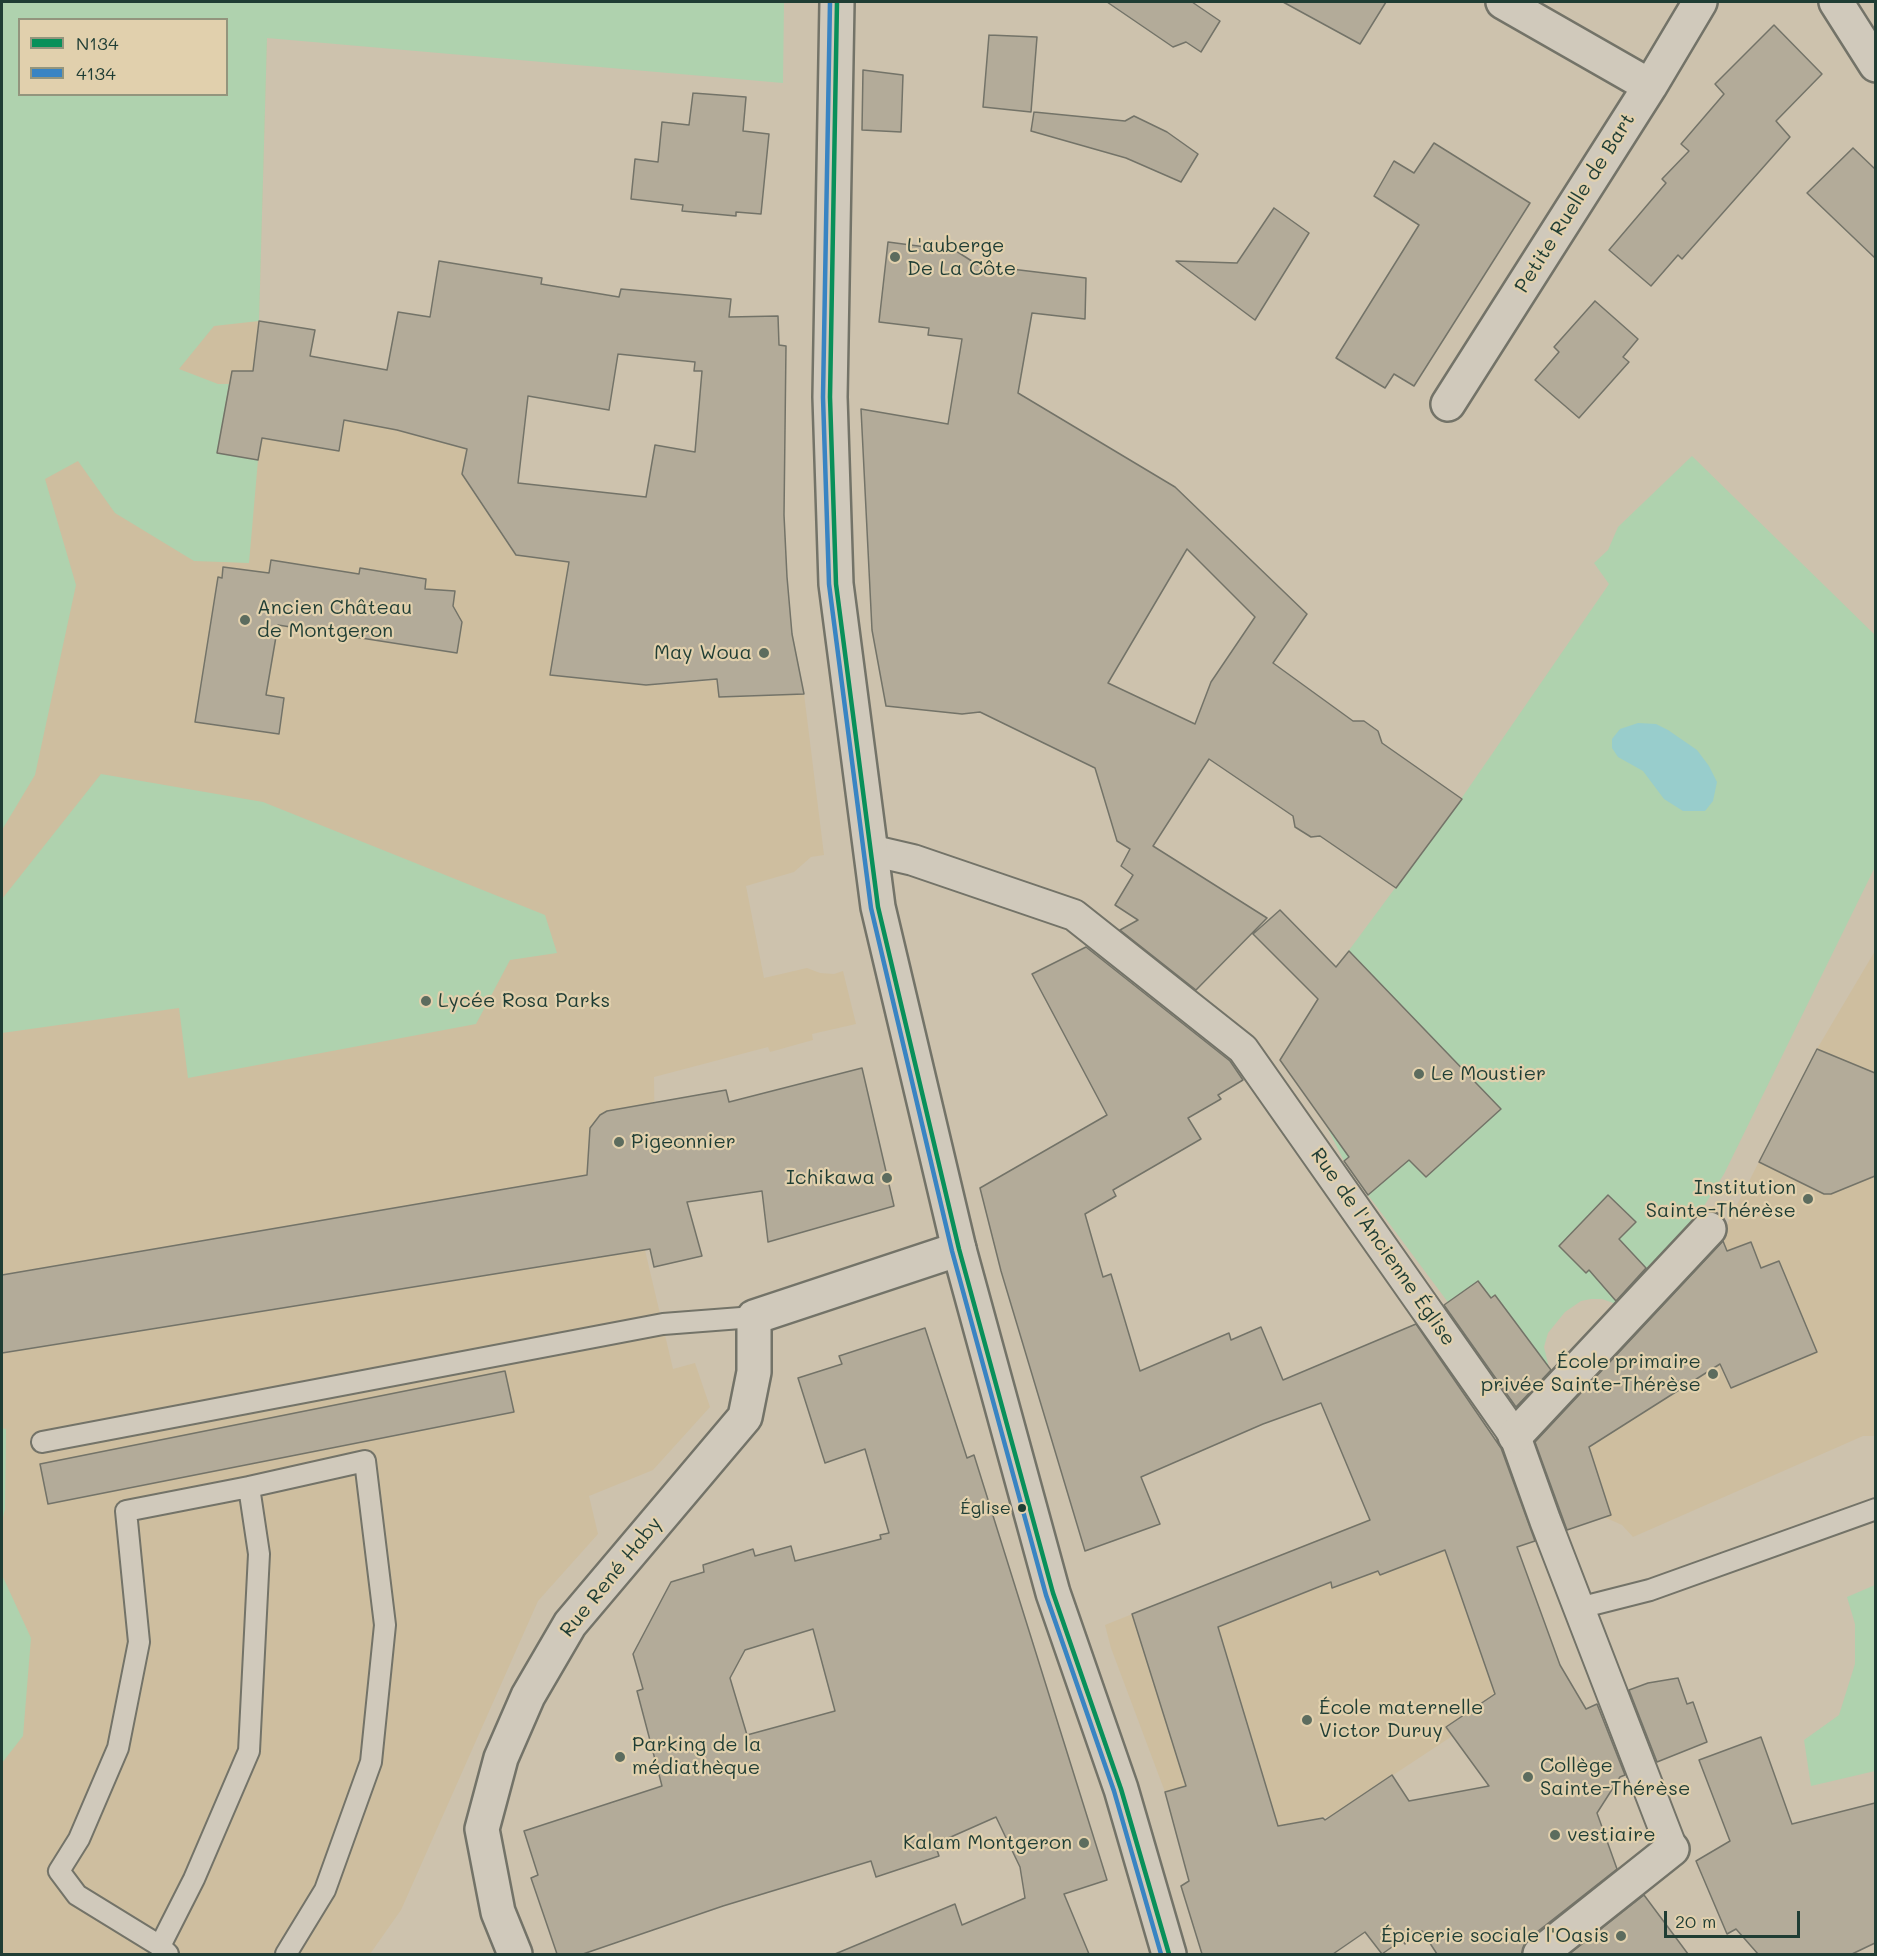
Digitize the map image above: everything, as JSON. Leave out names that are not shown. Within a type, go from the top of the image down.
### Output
[{"type":"street","points":[[837,2],[830,397],[836,584],[870,850],[891,969],[959,1249],[1053,1593],[1121,1789],[1169,1954]]},
{"type":"street","points":[[1503,2],[1650,86]]},
{"type":"street","name":"Petite Ruelle de Bart","points":[[1448,404],[1650,86],[1700,2]]},
{"type":"street","points":[[1836,2],[1875,65]]},
{"type":"street","name":"Rue de l'Ancienne Église","points":[[870,850],[913,860],[1074,915],[1243,1049],[1515,1436],[1672,1849]]},
{"type":"street","points":[[1515,1436],[1709,1229]]},
{"type":"street","points":[[754,1317],[959,1249]]},
{"type":"street","name":"Rue René Haby","points":[[515,1954],[498,1912],[482,1829],[501,1758],[528,1696],[570,1624],[745,1417],[754,1372],[754,1317]]},
{"type":"street","points":[[1540,1954],[1672,1849]]},
{"type":"lane","points":[[42,1443],[663,1324],[754,1317]]},
{"type":"lane","points":[[249,1487],[259,1554],[249,1751],[164,1950],[77,1895],[59,1871],[79,1839],[118,1748],[139,1642],[126,1511],[365,1461],[385,1625],[371,1762],[325,1890],[286,1954]]},
{"type":"lane","points":[[1579,1608],[1650,1590],[1875,1509]]},
{"type":"shaded area","name":"Lycée Rosa Parks","points":[[2,2],[268,2],[259,321],[315,330],[311,356],[514,393],[517,490],[581,537],[559,618],[550,675],[659,685],[717,680],[719,698],[804,694],[824,855],[811,857],[794,872],[746,886],[764,978],[807,968],[820,973],[834,974],[843,971],[856,1024],[812,1034],[813,1040],[770,1052],[768,1047],[654,1077],[655,1156],[632,1195],[673,1369],[695,1363],[710,1407],[653,1470],[589,1496],[598,1534],[538,1601],[401,1910],[370,1954],[2,1954]]},
{"type":"shaded area","points":[[1875,951],[1875,1436],[1863,1436],[1633,1537],[1622,1525],[1604,1517],[1611,1514],[1598,1474],[1560,1489],[1541,1435],[1557,1413],[1647,1323],[1721,1236],[1814,1054]]},
{"type":"shaded area","name":"École maternelle Victor Duruy","points":[[1492,1477],[1560,1665],[1331,1816],[1278,1826],[1189,1881],[1165,1792],[1111,1648],[1105,1625],[1427,1496]]},
{"type":"green space","points":[[2,2],[784,2],[783,83],[267,38],[259,321],[214,326],[179,369],[218,384],[229,384],[217,453],[258,460],[249,563],[194,561],[115,513],[78,461],[45,479],[76,585],[35,775],[2,830]]},
{"type":"green space","points":[[1692,456],[1875,635],[1875,867],[1724,1174],[1676,1251],[1619,1305],[1602,1299],[1591,1299],[1581,1301],[1565,1312],[1548,1333],[1544,1347],[1549,1368],[1462,1321],[1344,1161],[1323,1119],[1280,1060],[1344,957],[1461,799],[1609,584],[1594,563],[1608,550],[1618,527]]},
{"type":"green space","points":[[101,774],[263,802],[545,915],[557,953],[510,960],[476,1024],[188,1078],[179,1008],[2,1033],[2,899]]},
{"type":"green space","points":[[2,1428],[6,1429],[5,1509],[2,1522]]},
{"type":"green space","points":[[2,1575],[31,1638],[23,1736],[2,1763]]},
{"type":"green space","points":[[1875,1585],[1875,1771],[1811,1786],[1804,1740],[1839,1715],[1855,1664],[1855,1624],[1847,1597]]},
{"type":"water","points":[[1638,723],[1656,724],[1697,750],[1717,782],[1713,801],[1705,811],[1683,811],[1664,799],[1643,771],[1618,757],[1612,748],[1612,739],[1620,729]]},
{"type":"building","points":[[1107,2],[1192,2],[1220,21],[1201,52],[1186,42],[1173,47]]},
{"type":"building","points":[[1283,2],[1386,2],[1360,44]]},
{"type":"building","points":[[1774,25],[1822,74],[1776,121],[1790,137],[1682,259],[1678,255],[1651,286],[1609,250],[1666,183],[1662,179],[1689,151],[1681,144],[1724,94],[1715,84]]},
{"type":"building","points":[[989,35],[1037,37],[1031,112],[983,107]]},
{"type":"building","points":[[863,70],[903,75],[901,132],[862,130]]},
{"type":"building","points":[[693,93],[746,97],[743,131],[769,134],[761,214],[736,212],[736,216],[682,211],[683,205],[631,199],[635,159],[658,162],[662,122],[689,125]]},
{"type":"building","points":[[1034,112],[1125,121],[1134,116],[1167,132],[1198,154],[1181,182],[1126,158],[1031,131]]},
{"type":"building","points":[[1434,143],[1530,203],[1414,386],[1394,374],[1385,388],[1336,358],[1419,225],[1374,196],[1394,161],[1414,173]]},
{"type":"building","points":[[1853,148],[1875,169],[1875,258],[1807,193]]},
{"type":"building","points":[[1274,208],[1309,233],[1255,320],[1176,261],[1237,263]]},
{"type":"building","points":[[888,242],[956,251],[978,265],[1086,278],[1085,319],[1032,313],[1018,393],[1175,487],[1307,614],[1273,663],[1353,721],[1364,721],[1378,731],[1382,743],[1462,799],[1396,888],[1320,836],[1311,837],[1295,827],[1293,816],[1209,759],[1153,846],[1267,918],[1196,990],[1120,930],[1138,920],[1115,905],[1133,875],[1121,866],[1130,849],[1117,841],[1095,768],[980,712],[962,714],[886,706],[872,630],[861,409],[948,424],[962,339],[928,335],[929,328],[879,322]],"holes":[[[1187,549],[1255,617],[1211,682],[1195,724],[1108,683]]]},
{"type":"building","points":[[439,261],[542,278],[541,284],[619,297],[621,289],[731,299],[729,317],[778,316],[779,345],[786,346],[784,515],[787,577],[792,634],[804,694],[719,697],[717,679],[646,685],[550,675],[569,562],[516,555],[462,474],[467,449],[397,430],[344,420],[339,451],[262,438],[258,460],[217,453],[232,371],[253,371],[259,321],[315,330],[310,356],[387,370],[398,312],[430,317]],"holes":[[[618,354],[695,362],[694,371],[702,371],[695,452],[655,445],[646,497],[518,483],[528,396],[609,410]]]},
{"type":"building","points":[[1595,301],[1638,339],[1623,357],[1629,362],[1579,418],[1535,380],[1559,352],[1554,347]]},
{"type":"building","points":[[271,560],[359,574],[360,568],[426,579],[425,589],[455,591],[453,606],[462,622],[457,653],[278,625],[266,695],[284,698],[279,734],[195,722],[218,577],[222,578],[223,567],[269,573]]},
{"type":"building","points":[[1280,910],[1336,967],[1349,951],[1501,1109],[1426,1177],[1409,1160],[1368,1195],[1344,1161],[1349,1157],[1280,1060],[1318,999],[1253,934]]},
{"type":"building","points":[[1086,947],[1230,1061],[1243,1080],[1218,1095],[1221,1099],[1188,1118],[1201,1139],[1113,1190],[1116,1196],[1085,1214],[1103,1277],[1111,1274],[1140,1371],[1229,1333],[1231,1340],[1261,1327],[1283,1380],[1416,1324],[1501,1448],[1535,1541],[1517,1547],[1560,1665],[1586,1709],[1597,1704],[1625,1775],[1620,1777],[1597,1813],[1617,1869],[1528,1939],[1522,1954],[1437,1954],[1422,1931],[1405,1944],[1402,1940],[1382,1954],[1365,1932],[1333,1954],[1202,1954],[1181,1886],[1189,1881],[1165,1792],[1186,1786],[1132,1614],[1370,1520],[1321,1403],[1263,1424],[1141,1477],[1160,1524],[1085,1551],[1001,1271],[980,1188],[1107,1115],[1032,974]],"holes":[[[1445,1550],[1495,1694],[1446,1727],[1489,1786],[1409,1801],[1392,1775],[1325,1820],[1323,1818],[1278,1826],[1218,1627],[1331,1582],[1332,1588],[1378,1571],[1380,1575]]]},
{"type":"building","points":[[1817,1049],[1875,1073],[1875,1176],[1831,1194],[1824,1194],[1759,1162]]},
{"type":"building","points":[[862,1068],[894,1206],[768,1242],[762,1191],[687,1202],[702,1256],[654,1267],[650,1249],[2,1353],[2,1275],[587,1175],[590,1128],[600,1115],[607,1111],[726,1090],[729,1102]]},
{"type":"building","points":[[1608,1195],[1636,1222],[1619,1239],[1646,1268],[1616,1301],[1589,1270],[1586,1273],[1559,1246]]},
{"type":"building","points":[[1723,1241],[1727,1251],[1751,1242],[1761,1268],[1779,1261],[1817,1352],[1731,1388],[1720,1364],[1589,1447],[1611,1515],[1567,1530],[1535,1442]]},
{"type":"building","points":[[1478,1281],[1491,1298],[1495,1295],[1551,1370],[1516,1407],[1444,1305]]},
{"type":"building","points":[[925,1328],[967,1458],[974,1455],[1107,1880],[1064,1894],[1089,1954],[835,1954],[955,1904],[962,1925],[1025,1898],[1020,1867],[996,1817],[935,1844],[939,1856],[876,1877],[871,1861],[723,1906],[583,1954],[557,1954],[531,1878],[538,1875],[524,1831],[662,1786],[637,1691],[643,1689],[633,1654],[671,1582],[704,1572],[703,1565],[753,1549],[755,1556],[791,1546],[795,1561],[881,1539],[880,1535],[889,1533],[865,1449],[825,1463],[798,1378],[842,1364],[839,1356]],"holes":[[[813,1629],[835,1711],[747,1735],[730,1678],[745,1650]]]},
{"type":"building","points":[[505,1371],[514,1412],[48,1504],[40,1464]]},
{"type":"building","points":[[1678,1678],[1687,1704],[1693,1702],[1707,1742],[1657,1762],[1629,1690],[1648,1683]]},
{"type":"building","points":[[1761,1737],[1792,1824],[1875,1803],[1875,1943],[1852,1954],[1758,1954],[1736,1929],[1727,1934],[1696,1861],[1730,1841],[1699,1760]]},
{"type":"building","points":[[1644,1895],[1688,1954],[1569,1954]]},
{"type":"transit line","name":"4134","points":[[830,2],[823,397],[829,584],[871,908],[952,1251],[1046,1595],[1114,1791],[1161,1954]]},
{"type":"transit line","name":"N134","points":[[837,2],[830,397],[836,584],[878,907],[959,1249],[1053,1593],[1121,1789],[1169,1954]]},
{"type":"place","name":"L'auberge De La Côte","points":[[895,257]]},
{"type":"place","name":"Ancien Château de Montgeron","points":[[245,620]]},
{"type":"place","name":"May Woua","points":[[764,653]]},
{"type":"place","name":"Lycée Rosa Parks","points":[[426,1001]]},
{"type":"place","name":"Le Moustier","points":[[1419,1074]]},
{"type":"place","name":"Pigeonnier","points":[[619,1142]]},
{"type":"place","name":"Ichikawa","points":[[887,1178]]},
{"type":"place","name":"Institution Sainte-Thérèse","points":[[1808,1199]]},
{"type":"place","name":"École primaire privée Sainte-Thérèse","points":[[1713,1374]]},
{"type":"place","name":"Église","points":[[1022,1508]]},
{"type":"place","name":"École maternelle Victor Duruy","points":[[1307,1720]]},
{"type":"place","name":"Parking de la médiathèque","points":[[620,1757]]},
{"type":"place","name":"Collège Sainte-Thérèse","points":[[1528,1777]]},
{"type":"place","name":"vestiaire","points":[[1555,1835]]},
{"type":"place","name":"Kalam Montgeron","points":[[1084,1843]]},
{"type":"place","name":"Épicerie sociale l'Oasis","points":[[1621,1936]]}]
